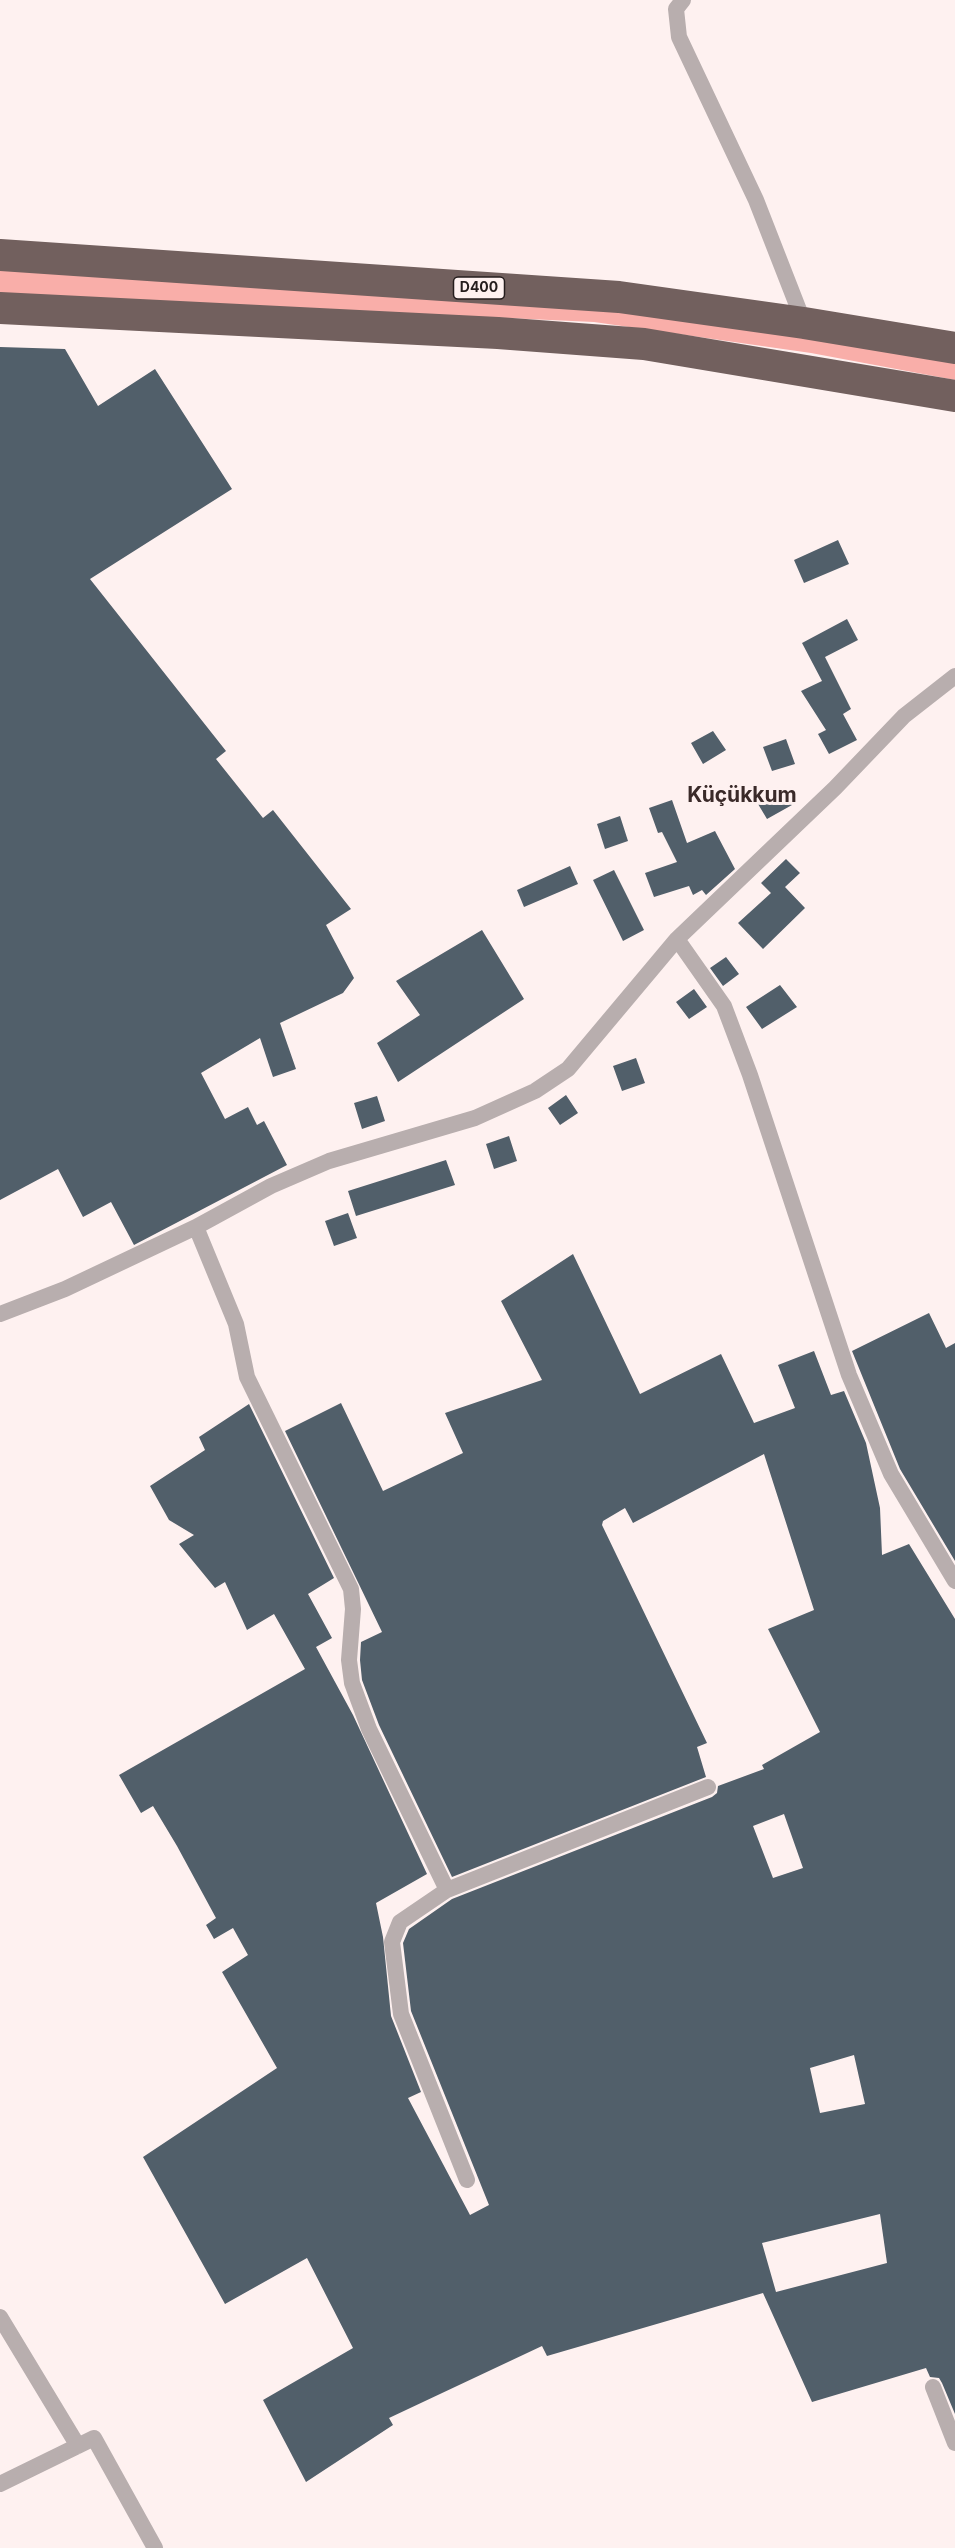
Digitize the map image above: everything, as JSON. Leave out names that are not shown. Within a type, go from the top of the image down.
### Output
[{"type":"highway","name":"D400","points":[[0,255],[619,297],[804,323],[955,348]]},
{"type":"highway","points":[[0,308],[498,333],[644,344],[955,396]]},
{"type":"street","points":[[683,0],[676,9],[679,37],[756,200],[804,323]]},
{"type":"street","points":[[0,1314],[65,1289],[196,1227],[271,1186],[329,1161],[475,1118],[535,1091],[568,1069],[677,939],[835,788],[904,716],[955,676]]},
{"type":"street","points":[[677,939],[723,1006],[750,1075],[849,1375],[891,1474],[955,1581]]},
{"type":"street","points":[[196,1227],[236,1324],[247,1377],[351,1588],[353,1609],[349,1660],[352,1683],[369,1729],[447,1890]]},
{"type":"street","points":[[467,2180],[401,2014],[392,1942],[400,1922],[447,1890],[708,1787]]},
{"type":"street","points":[[0,2317],[78,2446]]},
{"type":"street","points":[[933,2387],[955,2443]]},
{"type":"street","points":[[0,2484],[94,2438],[155,2548]]},
{"type":"shaded area","points":[[0,269],[596,306],[955,360],[955,380],[811,353],[594,322],[0,295]]},
{"type":"building","points":[[0,347],[65,349],[98,406],[155,369],[232,489],[90,579],[226,751],[216,759],[263,818],[273,810],[351,909],[326,925],[354,978],[343,993],[280,1023],[296,1069],[273,1077],[260,1038],[201,1073],[225,1119],[248,1107],[257,1125],[264,1121],[287,1165],[134,1245],[111,1202],[83,1217],[58,1169],[0,1200]]},
{"type":"building","points":[[838,540],[849,564],[804,583],[794,560]]},
{"type":"building","points":[[847,619],[858,640],[825,657],[851,709],[843,714],[857,740],[829,754],[818,734],[826,730],[801,691],[822,681],[802,643]]},
{"type":"building","points":[[713,731],[726,750],[703,764],[691,743]]},
{"type":"building","points":[[786,739],[795,764],[772,771],[763,747]]},
{"type":"building","points":[[784,790],[792,805],[767,819],[758,804]]},
{"type":"building","points":[[672,800],[687,843],[715,831],[735,869],[706,895],[702,890],[693,895],[689,886],[654,897],[645,873],[677,862],[662,832],[658,833],[649,808]]},
{"type":"building","points":[[620,816],[628,841],[605,849],[597,824]]},
{"type":"building","points":[[786,859],[800,873],[785,887],[805,908],[763,949],[738,923],[771,893],[761,883]]},
{"type":"building","points":[[570,866],[578,884],[524,907],[517,890]]},
{"type":"building","points":[[614,870],[644,930],[623,941],[593,880]]},
{"type":"building","points":[[482,930],[524,999],[398,1082],[377,1043],[420,1015],[396,981]]},
{"type":"building","points":[[726,957],[739,974],[723,986],[710,968]]},
{"type":"building","points":[[780,985],[797,1007],[762,1029],[746,1007]]},
{"type":"building","points":[[694,989],[707,1007],[689,1019],[676,1002]]},
{"type":"building","points":[[636,1058],[645,1083],[622,1091],[613,1066]]},
{"type":"building","points":[[566,1095],[578,1113],[560,1125],[548,1108]]},
{"type":"building","points":[[377,1096],[385,1121],[362,1129],[354,1103]]},
{"type":"building","points":[[509,1136],[517,1161],[494,1169],[486,1144]]},
{"type":"building","points":[[446,1160],[455,1185],[356,1216],[348,1191]]},
{"type":"building","points":[[348,1213],[357,1238],[334,1246],[325,1221]]},
{"type":"building","points":[[573,1254],[640,1394],[721,1354],[754,1423],[795,1408],[778,1365],[814,1351],[831,1395],[844,1391],[866,1443],[880,1508],[882,1555],[909,1544],[955,1619],[955,2414],[939,2378],[930,2377],[926,2368],[812,2402],[763,2293],[547,2356],[542,2346],[389,2418],[393,2425],[306,2482],[263,2400],[353,2348],[307,2258],[225,2304],[143,2157],[277,2068],[222,1972],[248,1955],[233,1928],[214,1939],[206,1925],[216,1918],[177,1846],[153,1806],[141,1813],[119,1775],[305,1669],[274,1614],[247,1630],[225,1582],[215,1588],[179,1544],[194,1535],[169,1520],[150,1486],[205,1450],[199,1437],[249,1404],[334,1578],[308,1594],[332,1638],[316,1647],[353,1715],[427,1874],[376,1903],[383,1937],[391,2016],[421,2092],[408,2098],[470,2215],[489,2205],[411,2011],[403,1943],[409,1929],[452,1899],[712,1797],[717,1793],[718,1786],[764,1769],[762,1765],[820,1732],[768,1629],[814,1610],[764,1454],[633,1523],[625,1508],[603,1521],[602,1525],[707,1743],[697,1747],[706,1777],[452,1877],[379,1725],[362,1680],[361,1642],[382,1632],[285,1431],[341,1403],[383,1491],[463,1453],[445,1413],[542,1380],[501,1301]],"holes":[[[784,1814],[803,1868],[773,1878],[753,1826]],[[854,2055],[865,2104],[820,2113],[810,2068]],[[880,2214],[887,2263],[776,2292],[762,2243]]]},
{"type":"building","points":[[929,1313],[946,1348],[955,1343],[955,1561],[900,1469],[852,1351]]},
{"type":"district","name":"Küçükkum","points":[[742,796]]}]
